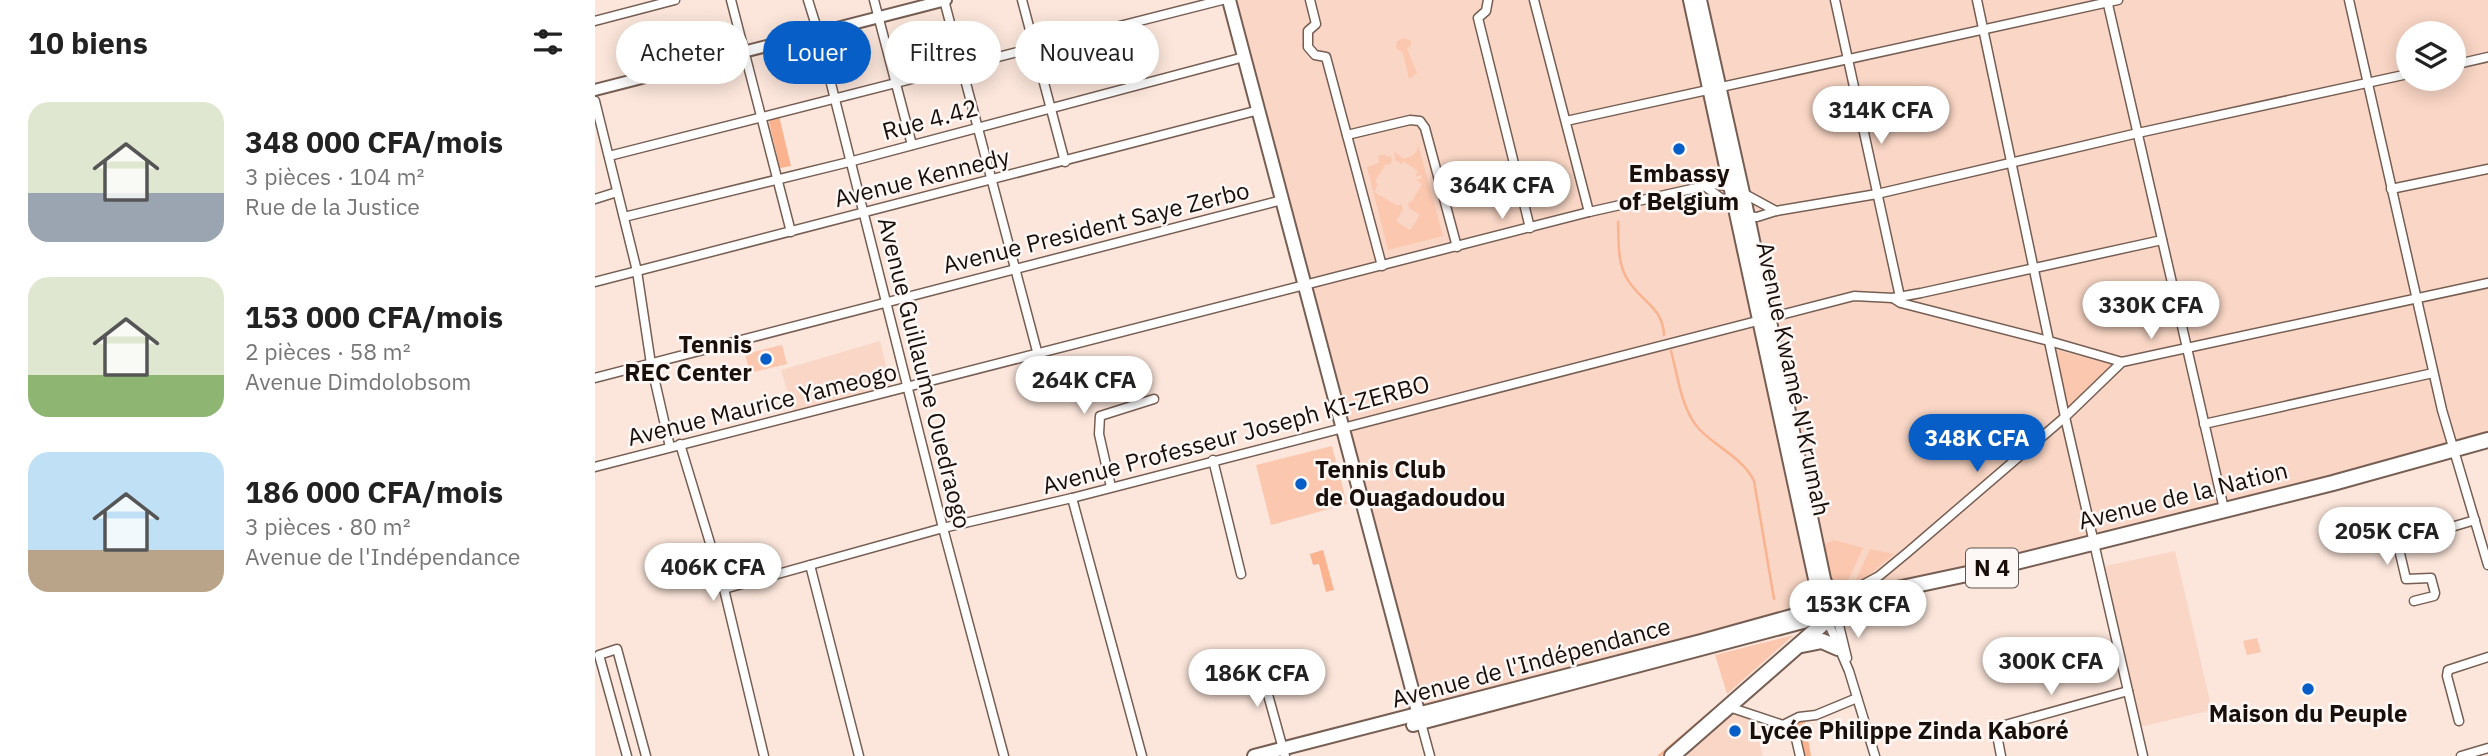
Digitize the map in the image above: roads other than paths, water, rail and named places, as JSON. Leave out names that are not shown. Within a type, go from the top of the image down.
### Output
[{"type":"highway","name":"Avenue de la Nation","points":[[1827,610],[1888,589],[1972,573],[2333,483],[2488,440]]},
{"type":"highway","points":[[1672,756],[1796,647],[1827,610]]},
{"type":"highway","points":[[1796,647],[1822,641],[1839,648]]},
{"type":"main road","points":[[863,21],[945,0]]},
{"type":"main road","points":[[1229,0],[1420,719]]},
{"type":"main road","name":"Avenue Kwamé N'Krumah","points":[[1690,0],[1743,193],[1764,318]]},
{"type":"main road","name":"Avenue Kwamé N'Krumah","points":[[1700,0],[1730,186],[1764,318],[1823,579],[1827,610]]},
{"type":"main road","points":[[595,90],[618,84]]},
{"type":"main road","name":"Avenue de l'Indépendance","points":[[1254,756],[1284,754],[1613,669],[1795,615],[1827,610]]},
{"type":"street","points":[[595,20],[675,0]]},
{"type":"street","points":[[731,0],[737,21]]},
{"type":"street","name":"Avenue Guillaume Ouedraogo","points":[[808,0],[815,21]]},
{"type":"street","points":[[874,0],[885,41]]},
{"type":"street","points":[[945,0],[950,21]]},
{"type":"street","points":[[1022,0],[1027,21]]},
{"type":"street","points":[[1138,21],[1222,0]]},
{"type":"street","points":[[1310,0],[1316,24],[1308,31],[1308,47],[1315,55],[1326,57],[1382,267]]},
{"type":"street","points":[[1488,0],[1486,10],[1478,18],[1530,228]]},
{"type":"street","points":[[1534,0],[1589,212]]},
{"type":"street","points":[[1836,0],[1896,297],[1901,303],[2122,362],[2488,283]]},
{"type":"street","points":[[1977,0],[2065,417],[2143,756]]},
{"type":"street","points":[[1566,121],[2117,0]]},
{"type":"street","points":[[2349,0],[2433,373],[2488,565]]},
{"type":"street","points":[[2107,1],[2224,509]]},
{"type":"street","name":"Rue 4.42","points":[[624,217],[849,162],[1244,57]]},
{"type":"street","points":[[2466,62],[2488,57]]},
{"type":"street","points":[[749,66],[791,232]]},
{"type":"street","points":[[1706,187],[1748,218],[1764,216],[1776,211],[1877,194],[2396,77]]},
{"type":"street","name":"Avenue Guillaume Ouedraogo","points":[[830,84],[1004,756]]},
{"type":"street","points":[[609,156],[887,84]]},
{"type":"street","points":[[896,84],[912,145]]},
{"type":"street","points":[[966,84],[1038,355]]},
{"type":"street","points":[[1044,84],[1065,162]]},
{"type":"street","points":[[595,101],[637,271],[651,364],[670,447]]},
{"type":"street","name":"Avenue Kennedy","points":[[595,282],[1259,110]]},
{"type":"street","points":[[1347,135],[1410,120],[1420,121],[1425,128],[1457,247]]},
{"type":"street","points":[[2391,190],[2488,169]]},
{"type":"street","points":[[1467,182],[1515,170]]},
{"type":"street","name":"Avenue Maurice Yameogo","points":[[595,467],[1589,212],[1714,184],[1730,186]]},
{"type":"street","points":[[1730,186],[1776,211]]},
{"type":"street","points":[[595,199],[617,192]]},
{"type":"street","name":"Avenue President Saye Zerbo","points":[[595,378],[1282,200]]},
{"type":"street","points":[[1896,297],[2162,240]]},
{"type":"street","name":"Avenue Professeur Joseph KI-ZERBO","points":[[724,589],[943,528],[1072,498],[1764,318],[1854,296],[1896,297]]},
{"type":"street","points":[[1827,610],[1879,576],[2065,417],[2122,362]]},
{"type":"street","points":[[2204,424],[2433,373]]},
{"type":"street","points":[[1111,487],[1098,434],[1100,415],[1154,399]]},
{"type":"street","points":[[680,444],[724,589],[764,756]]},
{"type":"street","points":[[1213,460],[1241,574]]},
{"type":"street","points":[[1072,498],[1142,756]]},
{"type":"street","points":[[2414,601],[2434,596],[2431,578],[2406,579],[2398,545],[2475,520]]},
{"type":"street","points":[[810,565],[859,756]]},
{"type":"street","points":[[1827,610],[1849,671]]},
{"type":"street","points":[[1827,610],[1875,756]]},
{"type":"street","points":[[627,756],[599,654],[617,649],[646,756]]},
{"type":"street","points":[[1257,655],[1284,754]]},
{"type":"street","points":[[2459,721],[2447,676],[2448,670],[2488,657]]},
{"type":"street","points":[[2001,756],[1997,734],[2005,724],[2128,691]]},
{"type":"street","points":[[1783,725],[1857,698]]},
{"type":"street","points":[[1729,707],[1794,730],[1800,756]]},
{"type":"street","points":[[1420,719],[1430,756]]},
{"type":"street","points":[[2461,756],[2488,748]]},
{"type":"waterway","points":[[1618,222],[1623,271],[1631,285],[1655,310],[1663,325],[1664,335]]},
{"type":"waterway","points":[[1671,351],[1684,402],[1693,421],[1736,459],[1754,481],[1774,599]]},
{"type":"waterway","points":[[1659,756],[1713,710]]},
{"type":"waterway","points":[[1801,723],[1807,756]]},
{"type":"place","name":"Embassy of Belgium","points":[[1679,149]]},
{"type":"place","name":"Tennis REC Center","points":[[766,359]]},
{"type":"place","name":"Tennis Club de Ouagadoudou","points":[[1301,484]]},
{"type":"place","name":"Maison du Peuple","points":[[2308,689]]},
{"type":"place","name":"Lycée Philippe Zinda Kaboré","points":[[1735,731]]}]
